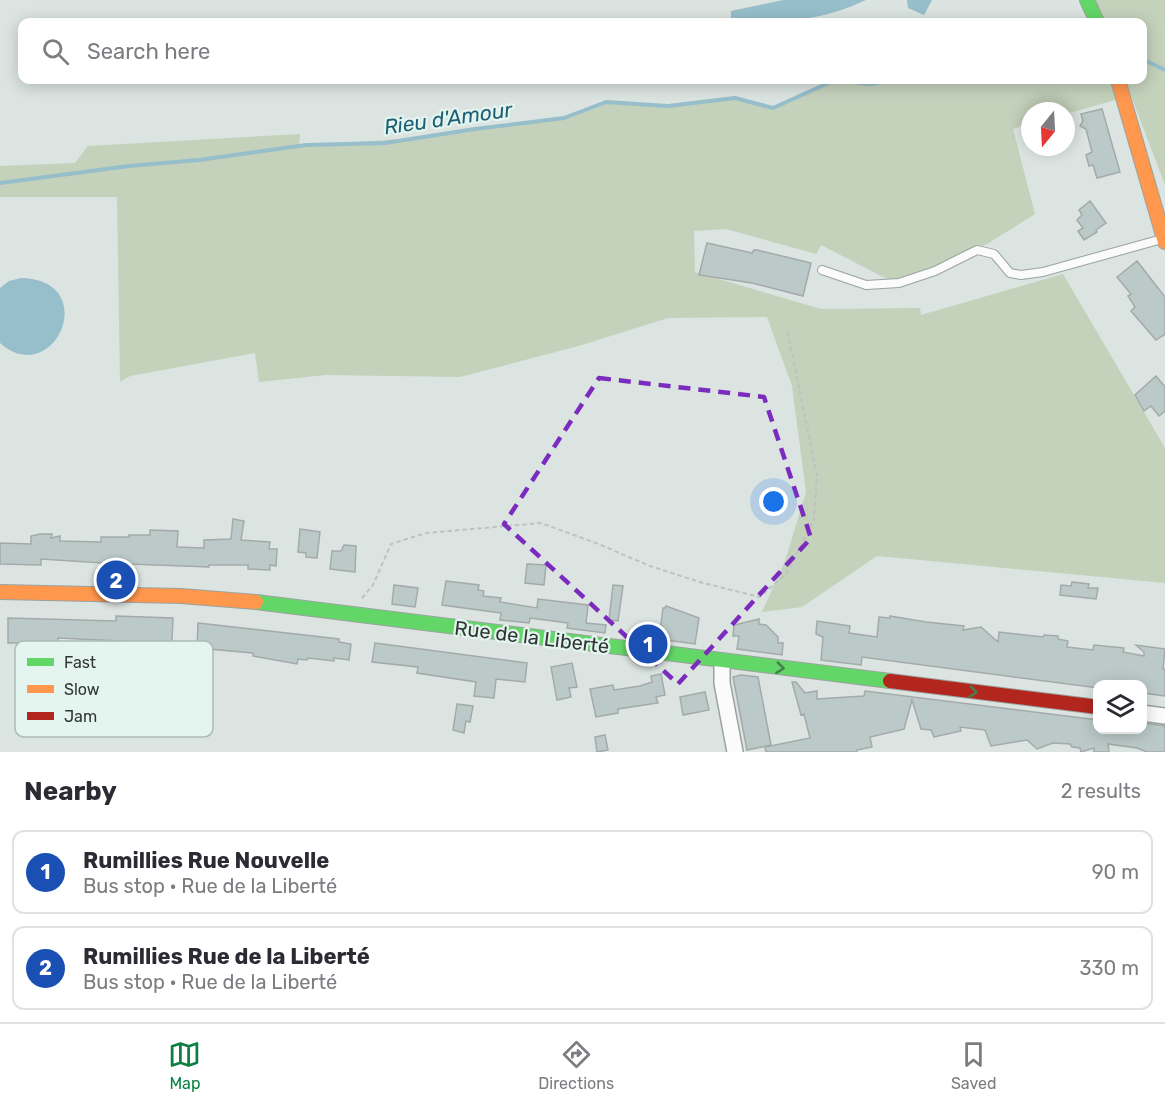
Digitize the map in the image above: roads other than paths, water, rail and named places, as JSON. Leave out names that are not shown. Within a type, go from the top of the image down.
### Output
[{"type":"street","points":[[1088,0],[1095,18]]},
{"type":"street","points":[[1119,84],[1164,240]]},
{"type":"street","name":"Rue de la Liberté","points":[[0,592],[224,599],[1093,706]]},
{"type":"street","points":[[722,661],[722,683],[735,752]]},
{"type":"street","points":[[1147,714],[1165,716]]},
{"type":"lane","points":[[822,270],[866,285],[900,283],[935,271],[977,250],[994,254],[1010,273],[1021,275],[1043,272],[1164,240]]},
{"type":"water","points":[[783,0],[866,0],[832,13],[811,18],[731,18],[731,11]]},
{"type":"water","points":[[907,0],[932,0],[924,15],[908,8]]},
{"type":"water","points":[[21,278],[46,283],[60,296],[65,312],[62,329],[52,344],[38,353],[20,354],[0,343],[0,288],[9,281]]},
{"type":"waterway","name":"Rieu d'Amour","points":[[1147,61],[1165,70]]},
{"type":"waterway","name":"Rieu d'Amour","points":[[0,183],[306,145],[385,143],[564,118],[606,102],[668,106],[735,98],[773,108],[826,84]]},
{"type":"place","name":"Rumillies Rue de la Liberté","points":[[116,580]]},
{"type":"place","name":"Rumillies Rue Nouvelle","points":[[648,644]]}]
